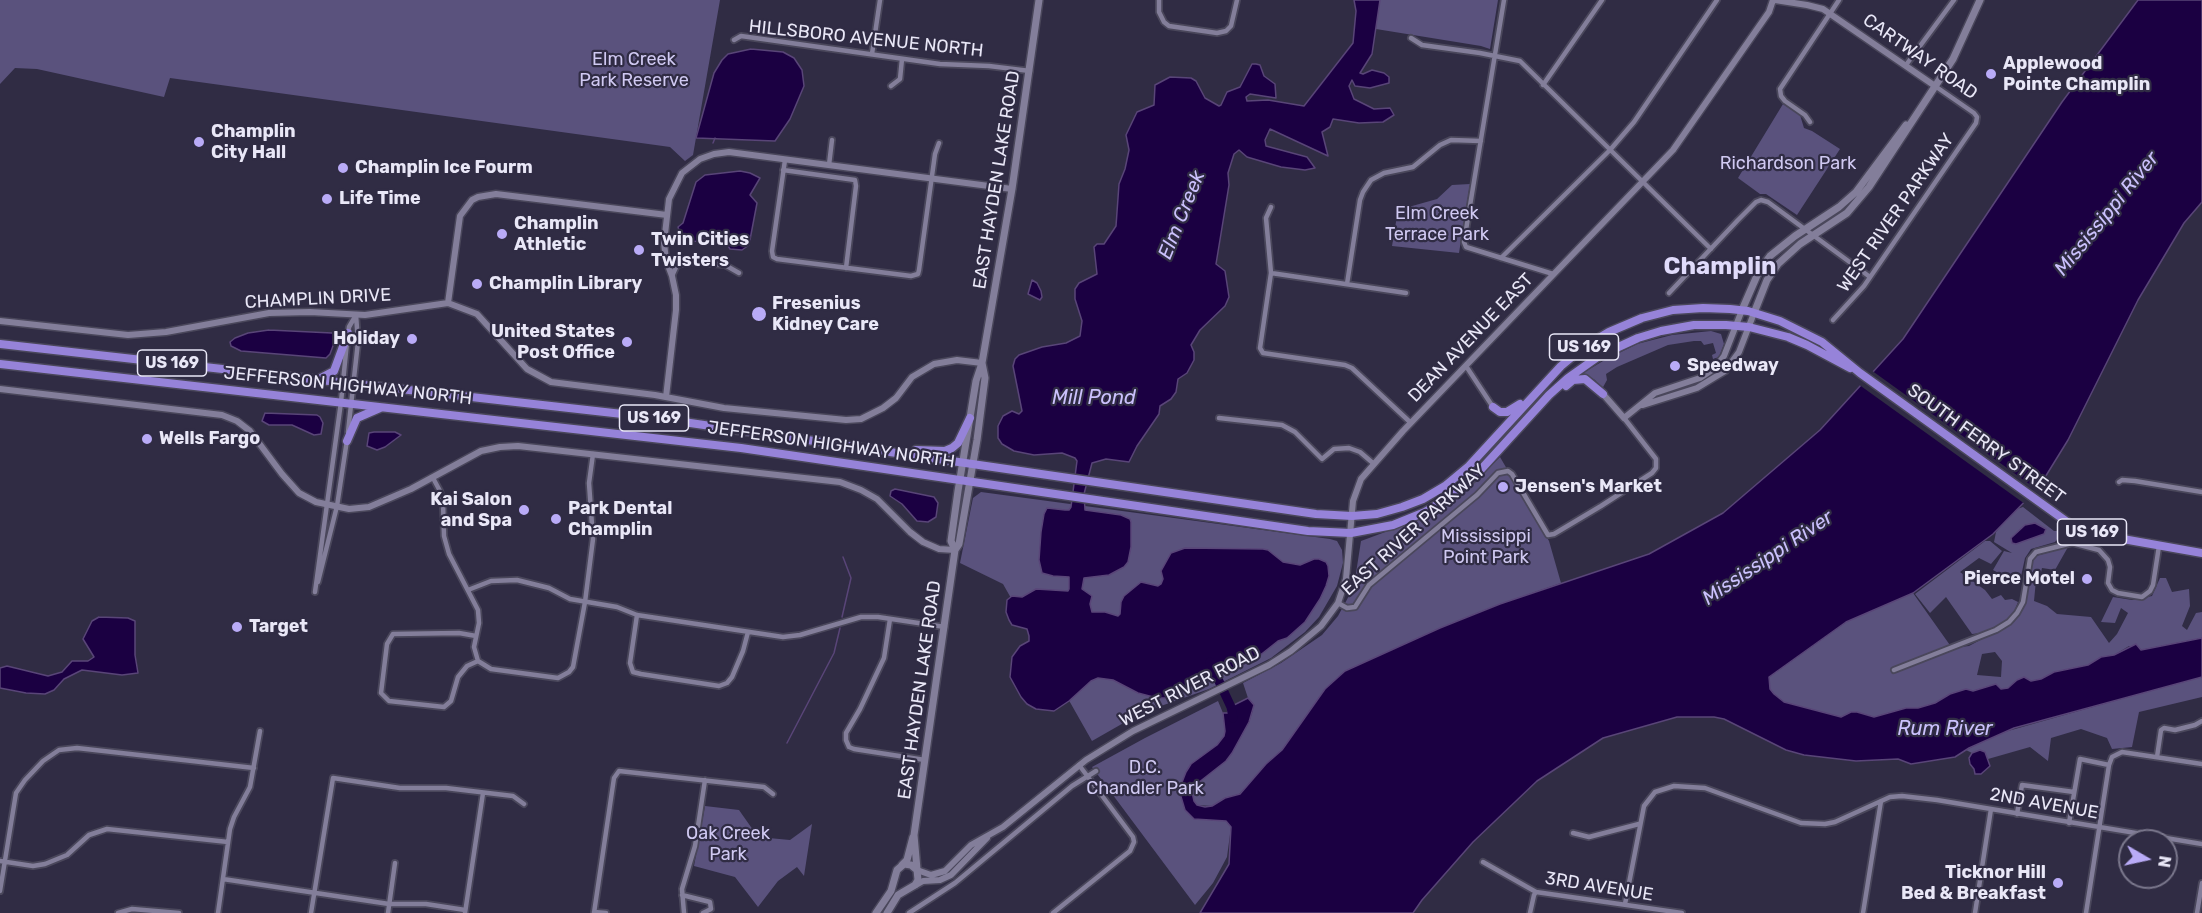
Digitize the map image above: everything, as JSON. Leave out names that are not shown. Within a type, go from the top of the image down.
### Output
[{"type":"highway","name":"US 169","points":[[1352,516],[1377,514],[1402,507],[1445,486],[1468,466],[1562,366],[1596,339],[1619,327],[1663,312],[1693,308],[1742,310],[1780,321],[1815,338],[1842,357],[1860,374]]},
{"type":"highway","name":"US 169","points":[[1525,421],[1575,372],[1617,346],[1674,328],[1705,325],[1749,327],[1798,341],[1860,374]]},
{"type":"highway","points":[[316,380],[334,371],[348,333]]},
{"type":"highway","name":"JEFFERSON HIGHWAY NORTH","points":[[0,344],[650,417],[873,448],[1071,497],[1308,531],[1351,533],[1413,518],[1445,500],[1475,476],[1525,421]]},
{"type":"highway","name":"JEFFERSON HIGHWAY NORTH","points":[[0,364],[741,448],[966,472],[1073,479],[1317,514],[1352,516]]},
{"type":"highway","points":[[1493,407],[1503,412],[1515,409],[1548,373],[1562,366]]},
{"type":"highway","name":"SOUTH FERRY STREET","points":[[1860,374],[2060,518],[2082,529],[2106,536],[2202,554]]},
{"type":"highway","points":[[1525,421],[1537,415],[1573,380],[1588,380],[1604,394]]},
{"type":"highway","points":[[346,441],[357,418],[385,406]]},
{"type":"highway","points":[[873,448],[945,451],[958,443],[970,418]]},
{"type":"main road","name":"EAST HAYDEN LAKE ROAD","points":[[966,472],[970,418],[976,381],[982,363],[1012,189],[1039,0]]},
{"type":"main road","points":[[1754,313],[1773,270],[1790,252],[1847,213],[1861,198],[1959,47],[1980,0]]},
{"type":"main road","points":[[1742,310],[1754,283],[1774,251],[1839,207],[1856,192],[1935,86]]},
{"type":"main road","name":"EAST HAYDEN LAKE ROAD","points":[[901,866],[908,857],[914,835],[955,550],[951,541],[985,378],[982,363]]},
{"type":"main road","name":"EAST HAYDEN LAKE ROAD","points":[[914,835],[917,869]]},
{"type":"main road","points":[[876,913],[889,896],[897,870],[908,864],[917,869],[919,877],[898,895],[887,913]]},
{"type":"main road","points":[[895,877],[900,885],[911,886]]},
{"type":"street","points":[[872,54],[880,0]]},
{"type":"street","points":[[1160,0],[1159,12],[1164,22],[1175,28],[1217,33],[1226,31],[1231,26],[1235,17],[1237,0]]},
{"type":"street","points":[[1504,0],[1464,242],[1466,247],[1553,274]]},
{"type":"street","points":[[1543,85],[1602,0]]},
{"type":"street","points":[[1501,258],[1610,150],[1639,115],[1717,0]]},
{"type":"street","name":"CARTWAY ROAD","points":[[1774,0],[1815,6],[1906,65],[1974,113],[1977,119]]},
{"type":"street","name":"DEAN AVENUE EAST","points":[[1351,533],[1357,488],[1361,479],[1411,423],[1644,182],[1684,135],[1769,12],[1774,0]]},
{"type":"street","points":[[1810,122],[1805,115],[1785,101],[1780,89],[1839,0]]},
{"type":"street","points":[[1906,65],[1954,0]]},
{"type":"street","name":"HILLSBORO AVENUE NORTH","points":[[735,40],[741,36],[903,59],[1030,71]]},
{"type":"street","points":[[1411,38],[1422,45],[1495,55],[1520,61],[1711,249]]},
{"type":"street","points":[[891,86],[900,79],[903,59]]},
{"type":"street","name":"WEST RIVER PARKWAY","points":[[1833,320],[1870,277],[1903,232],[1977,119]]},
{"type":"street","points":[[829,165],[832,140]]},
{"type":"street","points":[[1347,284],[1360,200],[1374,178],[1384,173],[1413,166],[1440,145],[1451,140],[1481,141]]},
{"type":"street","points":[[785,160],[773,257],[915,275],[919,270],[935,154],[939,144]]},
{"type":"street","points":[[666,397],[676,310],[676,295],[666,260],[664,243],[669,199],[676,181],[686,169],[700,159],[729,152],[1012,189]]},
{"type":"street","points":[[783,170],[855,180],[846,268]]},
{"type":"street","points":[[1367,171],[1374,178]]},
{"type":"street","points":[[448,303],[460,216],[465,208],[478,197],[496,194],[667,215]]},
{"type":"street","points":[[1669,293],[1756,202],[1761,200],[1768,202],[1870,277]]},
{"type":"street","points":[[1271,207],[1266,218],[1271,273],[1260,348],[1263,353],[1352,368],[1411,423]]},
{"type":"street","points":[[672,276],[677,265],[690,262],[725,266],[739,273]]},
{"type":"street","points":[[1271,273],[1406,293]]},
{"type":"street","name":"CHAMPLIN DRIVE","points":[[0,321],[128,335],[166,332],[279,312],[356,315],[448,303],[477,314],[518,360],[538,376],[564,384],[666,397],[724,408],[846,420],[861,418],[884,408],[896,398],[912,377],[934,364],[957,360],[982,363]]},
{"type":"street","points":[[1604,394],[1624,418],[1655,393],[1696,380],[1715,368],[1724,356],[1742,310]]},
{"type":"street","points":[[1638,407],[1697,388],[1716,378],[1733,362],[1754,313]]},
{"type":"street","points":[[356,315],[358,332],[354,384],[337,506],[315,592],[348,333],[356,315]]},
{"type":"street","points":[[1466,366],[1493,407]]},
{"type":"street","points":[[0,389],[222,415],[237,421],[250,431],[282,474],[299,492],[316,502],[337,506],[356,509],[369,507],[433,478],[470,456],[500,447],[533,447],[840,482],[877,499],[923,542],[939,549],[955,550]]},
{"type":"street","points":[[1219,418],[1282,425],[1295,432],[1322,459],[1334,449],[1349,448],[1360,452],[1374,464]]},
{"type":"street","name":"EAST RIVER PARKWAY","points":[[1338,603],[1347,608],[1357,605],[1369,585],[1477,495],[1498,473],[1508,471],[1512,474],[1546,534],[1551,535],[1647,476],[1654,471],[1656,459],[1624,418]]},
{"type":"street","points":[[433,478],[443,502],[444,536],[449,554],[478,610],[479,623],[474,647],[478,661],[491,669],[552,678],[565,675],[573,667],[585,602],[593,539],[589,483],[593,454]]},
{"type":"street","points":[[2119,482],[2122,480],[2135,481],[2202,492]]},
{"type":"street","name":"WEST RIVER ROAD","points":[[917,869],[932,875],[945,872],[964,850],[1014,819],[1079,765],[1133,731],[1278,660],[1306,639],[1327,619],[1338,603],[1348,570],[1351,533]]},
{"type":"street","points":[[1894,670],[1996,630],[2009,622],[2023,602],[2030,559],[2036,552],[2072,543],[2099,550],[2108,560],[2110,567],[2108,583],[2112,590],[2142,597],[2150,591],[2153,585],[2159,546]]},
{"type":"street","points":[[468,590],[491,581],[518,580],[549,588],[570,599],[617,607],[637,615],[783,637],[800,635],[854,618],[870,616],[945,627]]},
{"type":"street","points":[[637,615],[630,663],[633,672],[640,674],[719,686],[727,683],[743,651],[748,632]]},
{"type":"street","points":[[890,619],[884,658],[846,733],[847,743],[849,747],[856,749],[925,760]]},
{"type":"street","points":[[476,636],[459,633],[393,634],[387,644],[381,693],[389,701],[444,707],[451,701],[458,677],[467,666],[478,661]]},
{"type":"street","points":[[2157,757],[2161,730],[2164,728],[2175,730],[2202,721]]},
{"type":"street","points":[[218,913],[232,824],[250,788],[260,731]]},
{"type":"street","points":[[0,891],[2,862],[14,802],[20,786],[43,761],[59,750],[77,748],[254,768]]},
{"type":"street","points":[[2086,913],[2112,757],[2122,752],[2202,764]]},
{"type":"street","points":[[2069,823],[2080,759],[2109,765]]},
{"type":"street","points":[[1053,913],[1130,851],[1134,842],[1133,837],[1079,765]]},
{"type":"street","points":[[606,913],[594,912],[614,778],[617,772],[622,770],[764,787],[773,794]]},
{"type":"street","points":[[909,913],[955,883],[1086,776],[1096,771]]},
{"type":"street","points":[[311,913],[333,778],[400,788],[440,788],[513,796],[524,804]]},
{"type":"street","points":[[684,913],[683,882],[695,846],[705,780]]},
{"type":"street","points":[[2017,814],[2022,785],[2074,792]]},
{"type":"street","name":"2ND AVENUE","points":[[1625,904],[1644,806],[1651,796],[1660,790],[1674,786],[1704,788],[1791,820],[1812,824],[1835,822],[1890,797],[1902,796],[2202,844]]},
{"type":"street","points":[[223,879],[389,904],[426,904],[465,912],[483,793]]},
{"type":"street","points":[[1863,913],[1881,801]]},
{"type":"street","points":[[1975,913],[1991,809]]},
{"type":"street","points":[[1573,833],[1589,837],[1639,824]]},
{"type":"street","points":[[2,862],[33,866],[45,864],[67,855],[89,835],[107,829],[228,842]]},
{"type":"street","name":"WEST RIVER ROAD","points":[[911,886],[923,881],[940,880],[951,874],[991,834]]},
{"type":"street","name":"3RD AVENUE","points":[[1483,862],[1536,892],[1682,913]]},
{"type":"street","points":[[388,913],[395,863]]},
{"type":"street","points":[[2197,913],[2202,883]]},
{"type":"street","points":[[1530,913],[1536,892]]},
{"type":"street","points":[[682,895],[710,902],[711,909],[703,913]]},
{"type":"street","points":[[118,913],[132,909],[179,913]]},
{"type":"green space","name":"Elm Creek Park Reserve","points":[[0,0],[720,0],[693,155],[685,161],[670,147],[170,78],[164,97],[37,69],[15,68],[0,84]]},
{"type":"green space","points":[[1379,0],[1498,0],[1490,49],[1376,29]]},
{"type":"green space","name":"Richardson Park","points":[[1783,104],[1800,115],[1804,128],[1840,149],[1797,215],[1766,194],[1760,194],[1738,178]]},
{"type":"green space","name":"Elm Creek Terrace Park","points":[[1470,184],[1459,253],[1392,246],[1398,210],[1437,199],[1452,185]]},
{"type":"green space","points":[[1711,331],[1721,334],[1724,344],[1719,357],[1713,359],[1712,355],[1716,353],[1713,343],[1704,345],[1701,341],[1694,341],[1668,345],[1617,367],[1606,374],[1607,380],[1602,389],[1595,380],[1583,373],[1637,344],[1672,335]]},
{"type":"green space","name":"Mississippi Point Park","points":[[1500,457],[1549,541],[1561,583],[1440,628],[1345,671],[1325,689],[1282,750],[1239,794],[1225,798],[1212,806],[1197,805],[1192,792],[1198,783],[1232,753],[1249,722],[1253,710],[1252,702],[1248,698],[1243,683],[1281,663],[1322,635],[1338,616],[1350,594],[1361,541],[1431,515],[1462,495]]},
{"type":"green space","points":[[981,492],[1330,539],[1337,541],[1342,550],[1343,563],[1337,586],[1319,617],[1305,632],[1271,658],[1209,689],[1141,713],[1092,741],[1003,584],[960,563],[973,498]]},
{"type":"green space","points":[[2023,507],[2054,531],[2059,531],[2059,536],[2055,542],[2031,549],[2025,558],[2020,581],[2009,579],[1993,570],[2004,551],[2012,553],[1994,542],[1996,532],[2017,509]]},
{"type":"green space","points":[[1985,541],[1990,541],[2002,551],[1991,564],[1979,558],[1960,572],[1985,590],[1992,599],[2001,595],[2005,600],[2012,599],[2018,602],[2006,623],[1981,633],[1972,634],[1946,597],[1930,613],[1915,594]]},
{"type":"green space","points":[[2068,547],[2055,570],[2042,568],[2040,577],[2029,576],[2033,559],[2036,556]]},
{"type":"green space","points":[[2160,578],[2166,578],[2172,592],[2189,589],[2190,606],[2182,626],[2187,630],[2196,613],[2202,612],[2202,638],[2140,650],[2129,646],[2114,655],[2101,657],[2088,665],[2054,672],[2041,679],[2017,680],[2008,688],[2001,690],[1996,684],[1973,691],[1950,694],[1935,703],[1874,717],[1857,712],[1841,717],[1810,710],[1784,702],[1770,689],[1769,677],[1846,622],[1913,593],[1952,648],[1969,646],[2014,622],[2025,604],[2029,579],[2036,580],[2034,601],[2047,606],[2057,614],[2091,617],[2109,643],[2117,634],[2128,613],[2121,608],[2115,623],[2101,622],[2113,597],[2132,600],[2152,596]],"holes":[[[1995,652],[2002,661],[2001,677],[1977,675],[1982,654]]]},
{"type":"green space","points":[[2202,676],[2202,697],[2139,712],[2132,747],[2112,749],[2107,738],[2081,729],[2051,738],[2048,761],[2030,747],[1988,759],[1984,752],[1972,753],[1966,750],[2001,733]]},
{"type":"green space","name":"D.C. Chandler Park","points":[[1218,701],[1223,713],[1224,736],[1186,772],[1194,819],[1226,821],[1231,827],[1227,857],[1213,883],[1195,905],[1092,767]]},
{"type":"green space","name":"Oak Creek Park","points":[[705,806],[739,810],[758,837],[790,840],[812,824],[804,876],[797,867],[778,881],[758,907],[735,877],[694,866]]},
{"type":"water","name":"Mill Pond","points":[[1354,0],[1380,0],[1372,54],[1360,73],[1372,70],[1384,73],[1389,77],[1389,83],[1370,88],[1355,86],[1352,80],[1349,86],[1354,99],[1374,109],[1390,108],[1394,115],[1383,122],[1359,123],[1333,119],[1330,127],[1322,132],[1328,156],[1270,129],[1265,140],[1266,146],[1307,157],[1315,168],[1305,170],[1281,167],[1247,157],[1239,150],[1234,154],[1228,173],[1229,185],[1216,264],[1225,271],[1229,297],[1225,306],[1200,330],[1191,345],[1194,360],[1187,373],[1178,379],[1176,392],[1171,399],[1160,406],[1159,414],[1129,462],[1106,459],[1092,463],[1084,494],[1085,510],[1121,515],[1130,519],[1131,522],[1131,547],[1128,562],[1124,567],[1109,575],[1084,578],[1082,589],[1092,596],[1090,604],[1092,612],[1105,612],[1118,616],[1124,596],[1141,582],[1158,586],[1161,584],[1163,579],[1161,571],[1171,553],[1185,548],[1263,549],[1268,550],[1283,562],[1300,565],[1319,559],[1326,562],[1328,566],[1329,576],[1326,586],[1305,622],[1287,638],[1278,641],[1254,660],[1232,669],[1229,664],[1211,672],[1213,678],[1188,688],[1180,694],[1170,698],[1157,698],[1138,693],[1113,680],[1098,678],[1091,681],[1054,711],[1036,709],[1021,697],[1010,677],[1012,657],[1020,646],[1029,641],[1029,636],[1027,629],[1012,625],[1006,612],[1007,600],[1012,596],[1022,597],[1036,589],[1068,591],[1069,577],[1042,573],[1039,560],[1044,514],[1047,508],[1069,510],[1071,507],[1077,461],[1062,453],[1034,455],[1014,451],[1002,444],[998,438],[998,426],[1003,416],[1012,411],[1019,414],[1022,411],[1013,366],[1015,359],[1019,355],[1042,347],[1066,343],[1080,336],[1082,321],[1075,299],[1075,289],[1079,283],[1097,274],[1094,247],[1097,244],[1104,244],[1116,226],[1119,184],[1129,150],[1126,135],[1137,112],[1154,105],[1155,85],[1170,77],[1191,78],[1196,81],[1205,98],[1219,106],[1227,92],[1240,87],[1252,64],[1256,64],[1260,65],[1264,76],[1275,84],[1276,98],[1250,94],[1246,97],[1247,101],[1268,100],[1304,106],[1353,43],[1356,11]]},
{"type":"water","points":[[2138,0],[2202,0],[2202,202],[2184,223],[2138,300],[2068,440],[2039,487],[1993,534],[1913,593],[1846,622],[1769,677],[1770,689],[1784,702],[1841,717],[1857,712],[1874,717],[1935,703],[1950,694],[1966,689],[1973,691],[1996,684],[2001,689],[2008,688],[2024,677],[2031,681],[2041,679],[2054,672],[2088,665],[2101,657],[2114,655],[2136,644],[2141,650],[2202,638],[2202,677],[2014,728],[1969,748],[1955,757],[1911,764],[1898,759],[1856,761],[1804,755],[1786,750],[1724,719],[1677,717],[1603,738],[1537,781],[1473,842],[1413,913],[1200,913],[1229,864],[1231,827],[1226,821],[1194,819],[1185,810],[1179,790],[1191,764],[1217,745],[1224,736],[1223,713],[1228,713],[1228,708],[1248,698],[1254,705],[1249,722],[1232,753],[1226,761],[1198,783],[1192,792],[1197,805],[1212,806],[1225,798],[1240,794],[1266,764],[1282,750],[1325,689],[1345,671],[1500,604],[1649,554],[1723,513],[1820,430],[1903,339],[2062,102]]},
{"type":"water","points":[[751,49],[783,52],[794,58],[802,70],[804,86],[790,119],[775,141],[696,138],[714,73],[722,60],[728,54]]},
{"type":"water","points":[[740,171],[760,178],[750,195],[757,203],[749,245],[742,250],[730,249],[721,235],[712,233],[699,241],[686,242],[681,237],[678,227],[683,223],[696,182],[705,175]]},
{"type":"water","points":[[1032,280],[1037,283],[1041,291],[1040,300],[1028,294]]},
{"type":"water","points":[[269,330],[337,335],[330,354],[326,358],[241,351],[231,346],[230,342],[235,338],[248,333]]},
{"type":"water","points":[[265,413],[317,415],[323,423],[321,434],[314,435],[292,425],[269,425],[262,421]]},
{"type":"water","points":[[395,432],[401,435],[377,450],[367,446],[369,433]]},
{"type":"water","points":[[895,489],[934,497],[938,503],[936,517],[928,522],[917,521],[902,504],[890,496],[891,491]]},
{"type":"water","points":[[2035,523],[2046,529],[2044,534],[2016,544],[2012,543],[2011,538],[2025,525]]},
{"type":"water","points":[[99,617],[128,618],[135,621],[135,655],[138,673],[122,675],[82,670],[64,679],[54,690],[45,694],[0,688],[0,668],[7,666],[48,676],[62,672],[72,661],[88,661],[94,657],[83,639],[92,621]]},
{"type":"water","points":[[1980,750],[1985,752],[1990,766],[1981,774],[1975,774],[1969,758],[1972,753]]},
{"type":"pier","points":[[1871,370],[2039,491],[2025,504],[1858,384]]},
{"type":"waterway","points":[[713,143],[715,138]]},
{"type":"waterway","points":[[842,617],[851,578],[843,557]]},
{"type":"waterway","points":[[787,743],[834,653],[840,628]]},
{"type":"waterway","name":"Elm Creek","points":[[1210,662],[1231,707],[1233,718]]},
{"type":"place","name":"Applewood Pointe Champlin","points":[[1991,74]]},
{"type":"place","name":"Champlin City Hall","points":[[199,142]]},
{"type":"place","name":"Champlin Ice Fourm","points":[[343,168]]},
{"type":"place","name":"Life Time","points":[[327,199]]},
{"type":"place","name":"Champlin Athletic","points":[[502,234]]},
{"type":"place","name":"Twin Cities Twisters","points":[[639,250]]},
{"type":"place","name":"Champlin Library","points":[[477,284]]},
{"type":"place","name":"Fresenius Kidney Care","points":[[759,314]]},
{"type":"place","name":"Holiday","points":[[412,339]]},
{"type":"place","name":"United States Post Office","points":[[627,342]]},
{"type":"place","name":"Speedway","points":[[1675,366]]},
{"type":"place","name":"Wells Fargo","points":[[147,439]]},
{"type":"place","name":"Jensen's Market","points":[[1503,487]]},
{"type":"place","name":"Kai Salon and Spa","points":[[524,510]]},
{"type":"place","name":"Park Dental Champlin","points":[[556,519]]},
{"type":"place","name":"Pierce Motel","points":[[2087,579]]},
{"type":"place","name":"Target","points":[[237,627]]},
{"type":"place","name":"Ticknor Hill Bed & Breakfast","points":[[2058,883]]},
{"type":"district","name":"Champlin","points":[[1720,267]]},
{"type":"water label","name":"Mississippi River","points":[[2107,214]]},
{"type":"water label","name":"Mississippi River","points":[[1768,558]]},
{"type":"water label","name":"Rum River","points":[[1945,729]]}]
